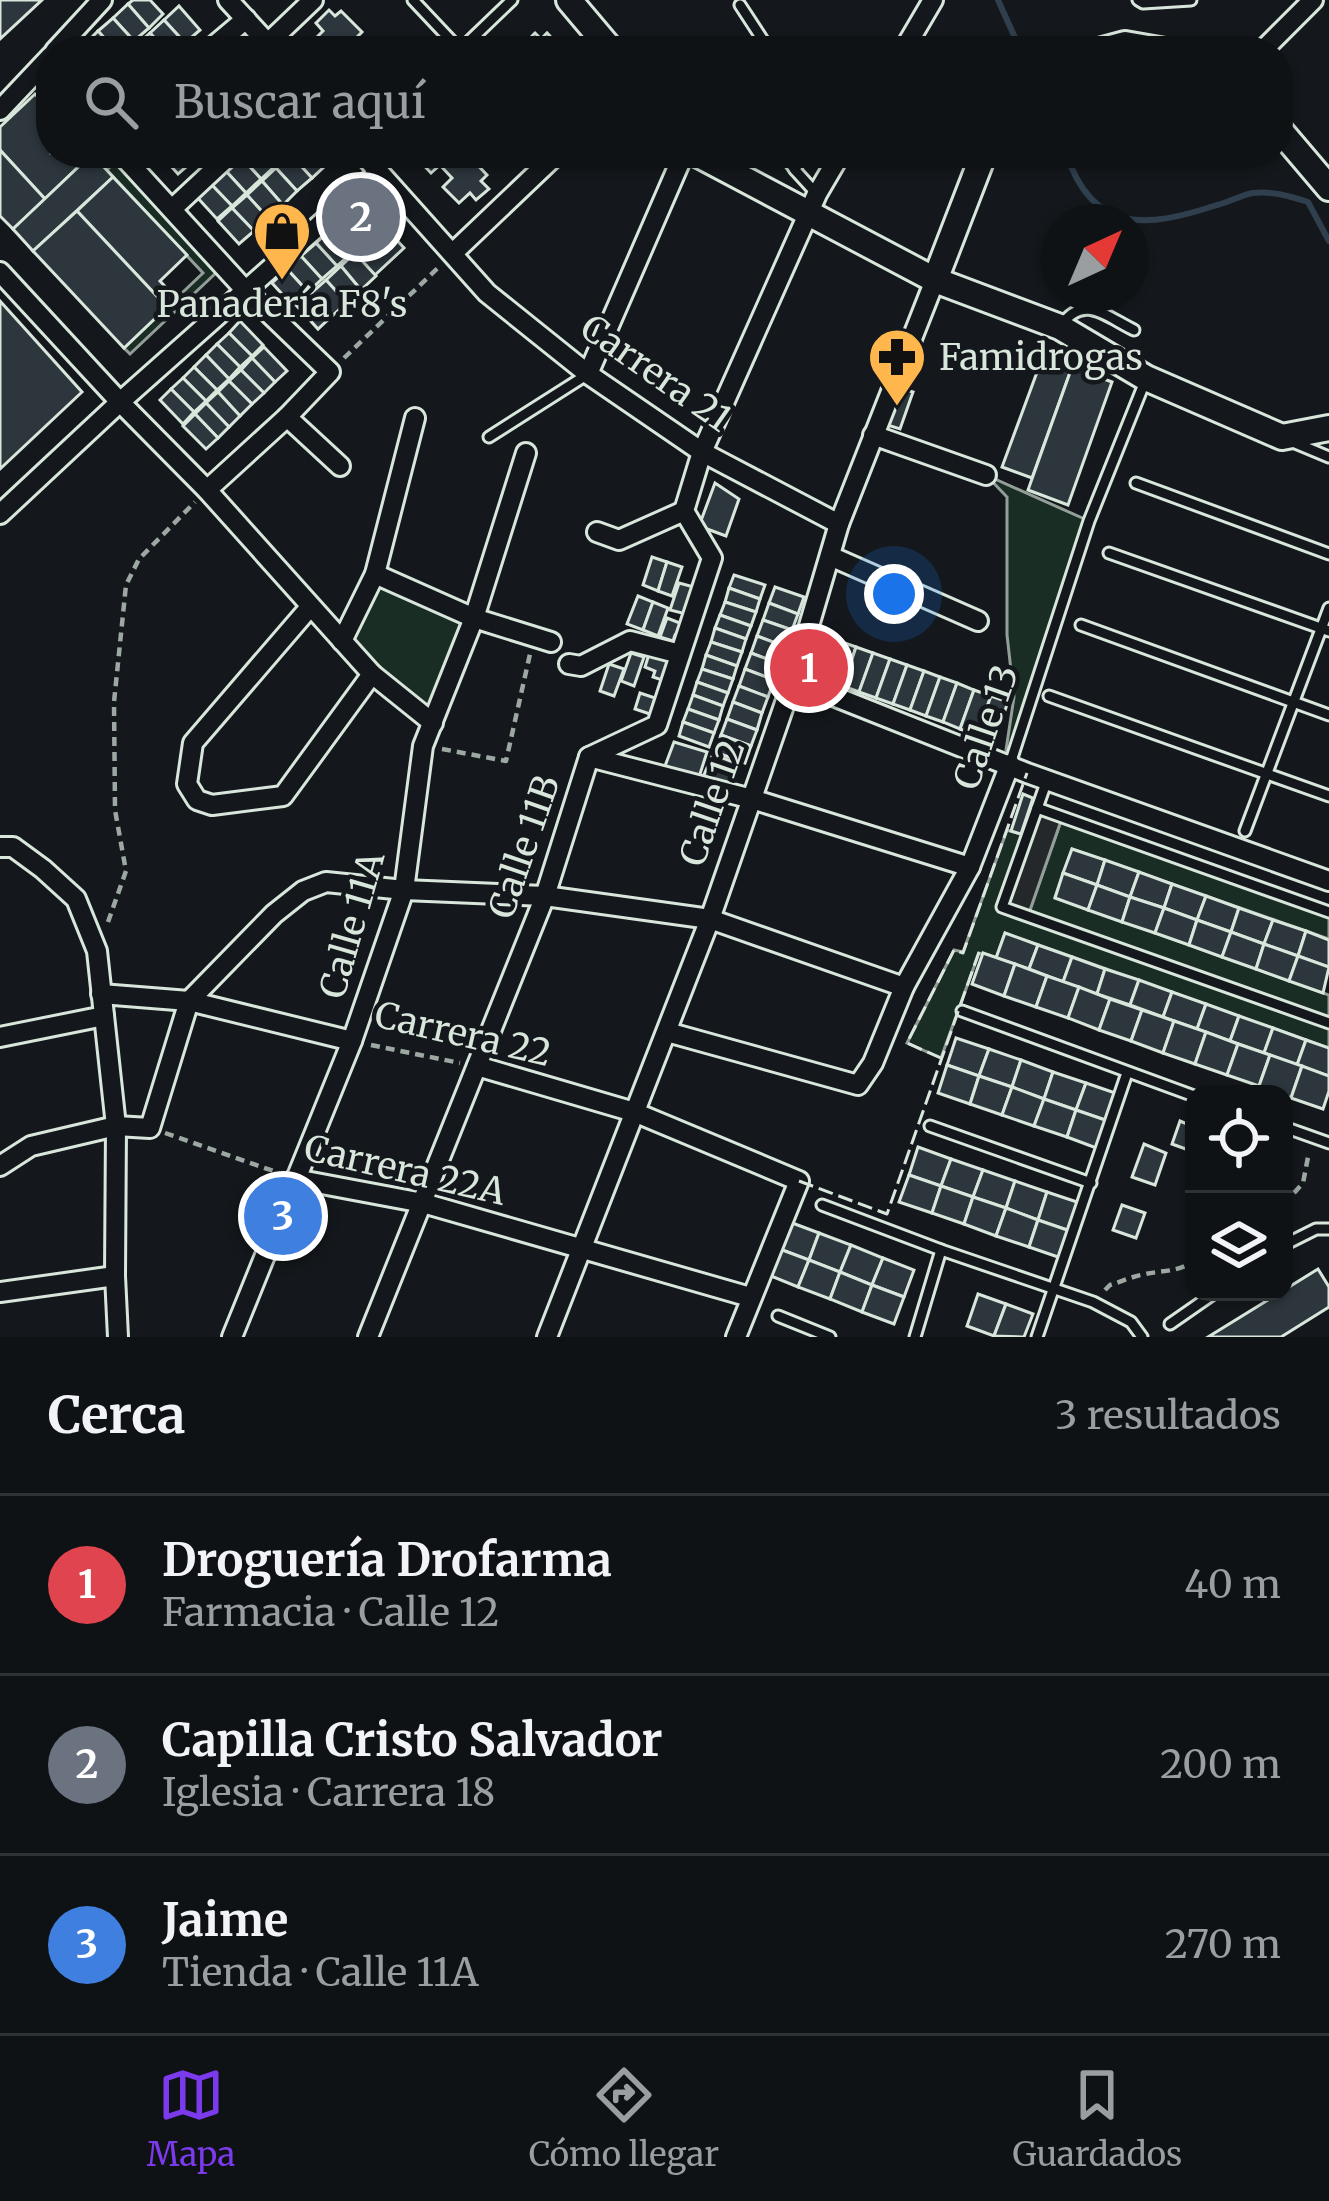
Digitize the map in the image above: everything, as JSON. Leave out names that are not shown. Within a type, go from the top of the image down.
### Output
[{"type":"street","points":[[71,36],[102,0]]},
{"type":"street","points":[[228,0],[261,36]]},
{"type":"street","points":[[281,36],[313,0]]},
{"type":"street","points":[[569,0],[599,36]]},
{"type":"street","points":[[911,36],[933,0]]},
{"type":"street","points":[[1277,36],[1313,0]]},
{"type":"street","points":[[226,36],[246,19]]},
{"type":"street","points":[[0,110],[36,75]]},
{"type":"street","points":[[1293,146],[1329,188]]},
{"type":"street","points":[[134,168],[247,292],[330,372],[207,490]]},
{"type":"street","points":[[172,209],[216,168]]},
{"type":"street","points":[[375,168],[453,254],[542,168]]},
{"type":"street","points":[[588,374],[677,168]]},
{"type":"street","points":[[730,168],[813,204],[935,280],[1060,327],[1146,378],[1282,437],[1329,428]]},
{"type":"street","points":[[597,532],[619,540],[684,511],[702,452],[833,168]]},
{"type":"street","name":"Calle 12","points":[[547,1337],[710,919],[793,680],[839,524],[978,168]]},
{"type":"street","points":[[0,514],[378,172]]},
{"type":"street","name":"Carrera 21","points":[[453,254],[487,293],[588,374],[702,452],[839,524]]},
{"type":"street","points":[[0,272],[207,490],[372,674],[433,723]]},
{"type":"street","points":[[287,417],[340,466]]},
{"type":"street","points":[[342,641],[375,574],[415,418]]},
{"type":"street","points":[[873,435],[986,475]]},
{"type":"street","name":"Calle 11A","points":[[232,1337],[352,1041],[404,890],[423,746],[474,618],[526,453]]},
{"type":"street","name":"Calle 11B","points":[[368,1337],[545,896],[589,757],[657,725],[712,558],[684,511]]},
{"type":"street","points":[[830,556],[979,620]]},
{"type":"street","points":[[375,574],[474,618],[543,639]]},
{"type":"street","points":[[310,607],[193,743],[187,784],[197,800],[212,805],[283,796],[372,674]]},
{"type":"street","points":[[569,664],[581,665],[630,640],[680,655]]},
{"type":"street","points":[[793,680],[1047,780],[1329,881]]},
{"type":"street","points":[[589,757],[752,799],[970,867]]},
{"type":"street","name":"Calle 13","points":[[667,1032],[858,1085],[873,1063],[904,987],[970,867],[1010,764]]},
{"type":"street","points":[[0,848],[13,847],[76,899],[98,951],[116,1126],[118,1337]]},
{"type":"street","points":[[0,1163],[31,1146],[116,1126],[150,1128],[189,1000],[274,914],[303,891],[326,882],[545,896],[710,919],[904,987]]},
{"type":"street","name":"Carrera 22","points":[[101,994],[189,1000],[352,1041]]},
{"type":"street","points":[[0,1037],[104,1016]]},
{"type":"street","name":"Carrera 22","points":[[477,1066],[634,1112],[799,1181],[750,1298]]},
{"type":"street","name":"Carrera 22A","points":[[295,1179],[422,1203],[750,1298]]},
{"type":"street","points":[[0,1292],[115,1276]]},
{"type":"street","points":[[736,1337],[750,1298]]},
{"type":"lane","points":[[413,0],[447,36]]},
{"type":"lane","points":[[475,36],[512,0]]},
{"type":"lane","points":[[1138,0],[1192,0]]},
{"type":"lane","points":[[740,5],[760,36]]},
{"type":"lane","points":[[795,170],[813,204]]},
{"type":"lane","points":[[1060,327],[1071,311],[1082,308],[1134,331]]},
{"type":"lane","points":[[489,437],[588,374]]},
{"type":"lane","name":"Calle 13","points":[[1010,764],[1089,521],[1146,378]]},
{"type":"lane","points":[[1282,437],[1329,457]]},
{"type":"lane","points":[[1136,483],[1329,554]]},
{"type":"lane","points":[[1109,553],[1325,630]]},
{"type":"lane","points":[[1245,831],[1325,630],[1329,608]]},
{"type":"lane","points":[[1081,626],[1329,715]]},
{"type":"lane","points":[[1049,697],[1329,796]]},
{"type":"lane","points":[[1047,780],[1002,907],[1329,1023]]},
{"type":"lane","points":[[1037,808],[1329,912]]},
{"type":"lane","points":[[962,1011],[1185,1093]]},
{"type":"lane","points":[[1036,1337],[1127,1073]]},
{"type":"lane","points":[[931,1126],[1091,1183]]},
{"type":"lane","points":[[1293,1130],[1329,1143]]},
{"type":"lane","points":[[822,1205],[1093,1302],[1131,1322],[1142,1337]]},
{"type":"lane","points":[[1293,1240],[1316,1229],[1329,1229]]},
{"type":"lane","points":[[915,1337],[941,1250]]},
{"type":"lane","points":[[1170,1324],[1203,1301]]},
{"type":"lane","points":[[778,1316],[830,1337]]},
{"type":"path","points":[[330,372],[453,254]]},
{"type":"path","points":[[98,951],[126,871],[115,810],[114,702],[126,585],[139,559],[207,490]]},
{"type":"path","points":[[423,746],[506,761],[543,639]]},
{"type":"path","name":"Carrera 22","points":[[352,1041],[477,1066]]},
{"type":"path","name":"Carrera 22A","points":[[150,1128],[295,1179]]},
{"type":"path","points":[[1293,1195],[1304,1183],[1312,1137]]},
{"type":"path","points":[[1093,1302],[1110,1285],[1146,1273],[1185,1268]]},
{"type":"green space","points":[[121,168],[218,271],[130,354],[124,348],[203,273],[107,170]]},
{"type":"green space","points":[[986,475],[1089,521],[1014,753],[1006,750],[1014,697],[1007,635],[1007,497]]},
{"type":"green space","points":[[375,574],[474,618],[433,723],[342,641]]},
{"type":"green space","points":[[1062,818],[1329,912],[1329,939],[1072,849],[1055,897],[1329,995],[1329,1048],[1005,933],[996,958],[979,953],[941,1058],[907,1043],[954,950],[963,952],[1007,830],[1027,836],[1028,915]]},
{"type":"shaded area","points":[[1037,808],[1062,818],[1028,916],[1002,907]]},
{"type":"building","points":[[0,0],[42,0],[0,39]]},
{"type":"building","points":[[150,0],[163,14],[149,28],[128,4]]},
{"type":"building","points":[[128,4],[149,28],[140,36],[129,36],[113,18]]},
{"type":"building","points":[[179,6],[200,30],[193,36],[179,36],[164,20]]},
{"type":"building","points":[[329,10],[335,16],[341,11],[362,32],[358,36],[318,36],[323,31],[316,23]]},
{"type":"building","points":[[113,18],[129,36],[102,36],[98,31]]},
{"type":"building","points":[[164,20],[179,36],[153,36],[150,33]]},
{"type":"building","points":[[35,94],[36,168],[77,168],[45,199],[0,150],[0,127]]},
{"type":"building","points":[[0,150],[45,199],[13,229],[0,216]]},
{"type":"building","points":[[77,168],[105,168],[113,177],[33,251],[13,229]]},
{"type":"building","points":[[251,168],[273,168],[261,179]]},
{"type":"building","points":[[251,168],[261,179],[246,193],[225,170]]},
{"type":"building","points":[[276,168],[303,168],[312,178],[297,191]]},
{"type":"building","points":[[276,168],[297,191],[283,205],[262,181]]},
{"type":"building","points":[[303,168],[323,168],[312,178]]},
{"type":"building","points":[[443,168],[480,168],[487,175],[481,181],[489,189],[476,200],[470,193],[459,203],[443,187],[452,178]]},
{"type":"building","points":[[225,170],[246,193],[232,206],[210,183]]},
{"type":"building","points":[[113,177],[187,255],[160,281],[177,299],[167,307],[77,211]]},
{"type":"building","points":[[262,181],[283,205],[268,218],[247,195]]},
{"type":"building","points":[[210,183],[232,206],[217,219],[196,196]]},
{"type":"building","points":[[247,195],[268,218],[254,231],[232,208]]},
{"type":"building","points":[[362,202],[404,248],[375,275],[332,230]]},
{"type":"building","points":[[232,208],[254,231],[239,244],[218,221]]},
{"type":"building","points":[[77,211],[167,307],[124,348],[33,251]]},
{"type":"building","points":[[330,230],[352,253],[337,266],[316,243]]},
{"type":"building","points":[[316,243],[337,266],[322,279],[301,256]]},
{"type":"building","points":[[355,253],[376,276],[361,290],[341,266]]},
{"type":"building","points":[[301,256],[322,279],[308,292],[287,269]]},
{"type":"building","points":[[341,266],[361,290],[347,303],[326,280]]},
{"type":"building","points":[[287,269],[308,292],[293,306],[272,283]]},
{"type":"building","points":[[326,280],[347,303],[332,316],[311,293]]},
{"type":"building","points":[[311,293],[332,316],[318,329],[297,306]]},
{"type":"building","points":[[0,301],[82,392],[0,469]]},
{"type":"building","points":[[240,321],[263,345],[252,356],[229,333]]},
{"type":"building","points":[[229,333],[252,356],[240,367],[217,344]]},
{"type":"building","points":[[217,344],[240,367],[229,379],[206,355]]},
{"type":"building","points":[[264,347],[287,371],[275,382],[252,358]]},
{"type":"building","points":[[206,355],[229,379],[217,390],[194,367]]},
{"type":"building","points":[[1043,356],[1072,367],[1032,478],[1002,467]]},
{"type":"building","points":[[252,358],[275,382],[264,393],[241,370]]},
{"type":"building","points":[[194,367],[217,390],[206,401],[183,378]]},
{"type":"building","points":[[1072,367],[1112,382],[1068,505],[1028,490]]},
{"type":"building","points":[[241,370],[264,393],[252,404],[229,381]]},
{"type":"building","points":[[183,378],[206,401],[194,412],[171,389]]},
{"type":"building","points":[[229,381],[252,404],[240,416],[218,392]]},
{"type":"building","name":"Famidrogas","points":[[894,386],[913,392],[900,429],[881,423]]},
{"type":"building","points":[[171,389],[194,412],[183,424],[160,400]]},
{"type":"building","points":[[218,392],[240,416],[229,427],[206,403]]},
{"type":"building","points":[[206,403],[229,427],[218,438],[195,414]]},
{"type":"building","points":[[195,414],[218,438],[206,449],[183,426]]},
{"type":"building","points":[[715,483],[739,499],[726,536],[699,526]]},
{"type":"building","points":[[652,557],[667,562],[658,591],[643,585]]},
{"type":"building","points":[[667,562],[682,567],[672,596],[658,591]]},
{"type":"building","points":[[734,575],[765,585],[760,599],[729,588]]},
{"type":"building","points":[[679,583],[694,587],[686,614],[670,610]]},
{"type":"building","points":[[775,587],[804,597],[798,614],[769,603]]},
{"type":"building","points":[[729,588],[760,599],[756,612],[725,602]]},
{"type":"building","points":[[638,596],[653,602],[643,630],[627,624]]},
{"type":"building","points":[[653,602],[668,608],[658,636],[643,630]]},
{"type":"building","points":[[725,602],[756,612],[751,626],[720,615]]},
{"type":"building","points":[[769,603],[798,614],[792,630],[763,620]]},
{"type":"building","points":[[720,615],[751,626],[746,639],[715,628]]},
{"type":"building","points":[[667,618],[685,625],[673,641],[660,637]]},
{"type":"building","points":[[763,620],[792,630],[786,647],[757,636]]},
{"type":"building","points":[[715,628],[746,639],[742,652],[711,642]]},
{"type":"building","points":[[823,635],[839,641],[826,680],[809,674]]},
{"type":"building","points":[[757,636],[786,647],[780,664],[751,653]]},
{"type":"building","points":[[839,641],[856,647],[843,686],[826,680]]},
{"type":"building","points":[[711,642],[742,652],[737,666],[706,655]]},
{"type":"building","points":[[856,647],[873,653],[859,692],[843,686]]},
{"type":"building","points":[[631,653],[644,657],[634,686],[621,681]]},
{"type":"building","points":[[751,653],[780,664],[774,680],[745,669]]},
{"type":"building","points":[[873,653],[890,659],[876,698],[859,692]]},
{"type":"building","points":[[649,654],[669,662],[662,680],[645,667]]},
{"type":"building","points":[[706,655],[737,666],[733,679],[702,669]]},
{"type":"building","points":[[890,659],[907,665],[893,704],[876,698]]},
{"type":"building","points":[[609,664],[624,669],[614,696],[600,691]]},
{"type":"building","points":[[907,665],[924,671],[910,710],[893,704]]},
{"type":"building","points":[[702,669],[733,679],[728,693],[697,682]]},
{"type":"building","points":[[745,669],[774,680],[768,697],[739,686]]},
{"type":"building","points":[[924,671],[940,677],[926,716],[910,710]]},
{"type":"building","points":[[940,677],[957,683],[943,722],[926,716]]},
{"type":"building","points":[[697,682],[728,693],[723,706],[693,695]]},
{"type":"building","points":[[957,683],[974,690],[960,729],[943,722]]},
{"type":"building","points":[[739,686],[768,697],[762,713],[733,702]]},
{"type":"building","points":[[974,690],[991,696],[977,735],[960,729]]},
{"type":"building","points":[[640,693],[655,698],[650,714],[635,709]]},
{"type":"building","points":[[693,695],[723,706],[719,720],[688,709]]},
{"type":"building","points":[[991,696],[1008,702],[994,741],[977,735]]},
{"type":"building","points":[[733,702],[762,713],[757,730],[727,719]]},
{"type":"building","points":[[688,709],[719,720],[714,733],[683,722]]},
{"type":"building","points":[[727,719],[757,730],[751,746],[721,735]]},
{"type":"building","points":[[683,722],[714,733],[709,747],[679,736]]},
{"type":"building","points":[[721,735],[751,746],[745,763],[715,752]]},
{"type":"building","points":[[674,742],[707,752],[699,777],[665,766]]},
{"type":"building","points":[[713,754],[738,764],[730,785],[703,777]]},
{"type":"building","points":[[1023,794],[1033,798],[1021,834],[1011,831]]},
{"type":"building","points":[[1072,849],[1105,860],[1097,885],[1063,873]]},
{"type":"building","points":[[1105,860],[1139,872],[1130,897],[1097,885]]},
{"type":"building","points":[[1139,872],[1172,884],[1164,908],[1130,897]]},
{"type":"building","points":[[1063,873],[1097,885],[1088,910],[1055,898]]},
{"type":"building","points":[[1172,884],[1206,896],[1197,920],[1164,908]]},
{"type":"building","points":[[1097,885],[1130,897],[1122,922],[1088,910]]},
{"type":"building","points":[[1206,896],[1239,908],[1231,932],[1197,920]]},
{"type":"building","points":[[1130,897],[1164,908],[1155,933],[1122,922]]},
{"type":"building","points":[[1164,908],[1197,920],[1189,945],[1155,933]]},
{"type":"building","points":[[1239,908],[1273,920],[1264,944],[1231,932]]},
{"type":"building","points":[[1197,920],[1231,932],[1222,957],[1189,945]]},
{"type":"building","points":[[1273,920],[1306,931],[1298,956],[1264,944]]},
{"type":"building","points":[[1306,931],[1329,940],[1329,967],[1298,956]]},
{"type":"building","points":[[1231,932],[1264,944],[1256,969],[1222,957]]},
{"type":"building","points":[[1005,933],[1038,945],[1029,969],[996,958]]},
{"type":"building","points":[[1264,944],[1298,956],[1289,981],[1256,969]]},
{"type":"building","points":[[1038,945],[1072,957],[1063,982],[1029,969]]},
{"type":"building","points":[[983,953],[1015,964],[1004,996],[972,984]]},
{"type":"building","points":[[1298,956],[1329,967],[1323,993],[1289,981]]},
{"type":"building","points":[[1072,957],[1105,969],[1097,994],[1063,982]]},
{"type":"building","points":[[1015,964],[1047,976],[1036,1007],[1004,996]]},
{"type":"building","points":[[1105,969],[1139,980],[1130,1005],[1097,994]]},
{"type":"building","points":[[1047,976],[1079,987],[1068,1018],[1036,1007]]},
{"type":"building","points":[[1139,980],[1172,992],[1163,1017],[1130,1005]]},
{"type":"building","points":[[1079,987],[1110,999],[1099,1030],[1068,1018]]},
{"type":"building","points":[[1172,992],[1206,1004],[1197,1029],[1163,1017]]},
{"type":"building","points":[[1110,999],[1142,1010],[1131,1041],[1099,1030]]},
{"type":"building","points":[[1206,1004],[1239,1016],[1230,1041],[1197,1029]]},
{"type":"building","points":[[1142,1010],[1174,1021],[1163,1053],[1131,1041]]},
{"type":"building","points":[[1239,1016],[1273,1028],[1264,1053],[1230,1041]]},
{"type":"building","points":[[1174,1021],[1206,1032],[1195,1064],[1163,1053]]},
{"type":"building","points":[[1273,1028],[1306,1040],[1297,1065],[1264,1053]]},
{"type":"building","points":[[1206,1032],[1238,1044],[1227,1075],[1195,1064]]},
{"type":"building","points":[[956,1038],[989,1049],[979,1076],[947,1065]]},
{"type":"building","points":[[1306,1040],[1329,1048],[1329,1076],[1297,1065]]},
{"type":"building","points":[[1238,1044],[1270,1055],[1259,1085],[1227,1075]]},
{"type":"building","points":[[989,1049],[1021,1060],[1012,1087],[979,1076]]},
{"type":"building","points":[[1270,1055],[1302,1066],[1293,1092],[1293,1085],[1259,1085]]},
{"type":"building","points":[[1021,1060],[1053,1072],[1044,1099],[1012,1087]]},
{"type":"building","points":[[947,1065],[979,1076],[970,1104],[938,1093]]},
{"type":"building","points":[[1302,1066],[1329,1076],[1323,1109],[1293,1099]]},
{"type":"building","points":[[1053,1072],[1086,1083],[1076,1110],[1044,1099]]},
{"type":"building","points":[[979,1076],[1012,1087],[1002,1115],[970,1104]]},
{"type":"building","points":[[1086,1083],[1118,1094],[1108,1121],[1076,1110]]},
{"type":"building","points":[[1012,1087],[1044,1099],[1034,1126],[1002,1115]]},
{"type":"building","points":[[1044,1099],[1076,1110],[1067,1137],[1034,1126]]},
{"type":"building","points":[[1076,1110],[1108,1121],[1099,1149],[1067,1137]]},
{"type":"building","points":[[1180,1121],[1185,1123],[1185,1149],[1172,1144]]},
{"type":"building","points":[[1144,1144],[1166,1153],[1155,1185],[1132,1177]]},
{"type":"building","points":[[918,1147],[951,1159],[941,1186],[909,1175]]},
{"type":"building","points":[[951,1159],[983,1170],[973,1197],[941,1186]]},
{"type":"building","points":[[983,1170],[1015,1181],[1006,1208],[973,1197]]},
{"type":"building","points":[[909,1175],[941,1186],[932,1213],[899,1202]]},
{"type":"building","points":[[1015,1181],[1047,1192],[1038,1220],[1006,1208]]},
{"type":"building","points":[[941,1186],[973,1197],[964,1224],[932,1213]]},
{"type":"building","points":[[1047,1192],[1080,1203],[1070,1231],[1038,1220]]},
{"type":"building","points":[[973,1197],[1006,1208],[996,1236],[964,1224]]},
{"type":"building","points":[[1122,1205],[1145,1213],[1136,1238],[1113,1230]]},
{"type":"building","points":[[1006,1208],[1038,1220],[1029,1247],[996,1236]]},
{"type":"building","points":[[1038,1220],[1070,1231],[1061,1258],[1029,1247]]},
{"type":"building","points":[[787,1221],[819,1233],[809,1260],[777,1248]]},
{"type":"building","points":[[819,1233],[851,1245],[840,1272],[809,1260]]},
{"type":"building","points":[[851,1245],[883,1258],[872,1285],[840,1272]]},
{"type":"building","points":[[777,1248],[809,1260],[798,1287],[766,1274]]},
{"type":"building","points":[[883,1258],[914,1270],[904,1297],[872,1285]]},
{"type":"building","points":[[809,1260],[840,1272],[830,1299],[798,1287]]},
{"type":"building","points":[[1318,1269],[1329,1287],[1329,1307],[1281,1337],[1208,1337],[1266,1301],[1293,1301],[1293,1284]]},
{"type":"building","points":[[840,1272],[872,1285],[862,1312],[830,1299]]},
{"type":"building","points":[[872,1285],[904,1297],[894,1324],[862,1312]]},
{"type":"building","points":[[978,1294],[1006,1304],[994,1336],[967,1326]]},
{"type":"building","points":[[1006,1304],[1033,1314],[1024,1337],[994,1336]]},
{"type":"waterway","points":[[998,0],[1014,36]]},
{"type":"waterway","points":[[1072,168],[1091,199],[1125,218],[1168,218],[1249,194],[1274,193],[1308,202],[1329,241]]},
{"type":"fence","points":[[941,1058],[907,1043],[954,950],[963,953],[1027,773]]},
{"type":"fence","points":[[799,1181],[887,1214],[979,952]]},
{"type":"place","name":"Capilla Cristo Salvador","points":[[361,217]]},
{"type":"place","name":"Panadería F8's","points":[[282,282]]},
{"type":"place","name":"Famidrogas","points":[[897,408]]},
{"type":"place","name":"Droguería Drofarma","points":[[809,668]]},
{"type":"place","name":"Jaime","points":[[283,1216]]}]
